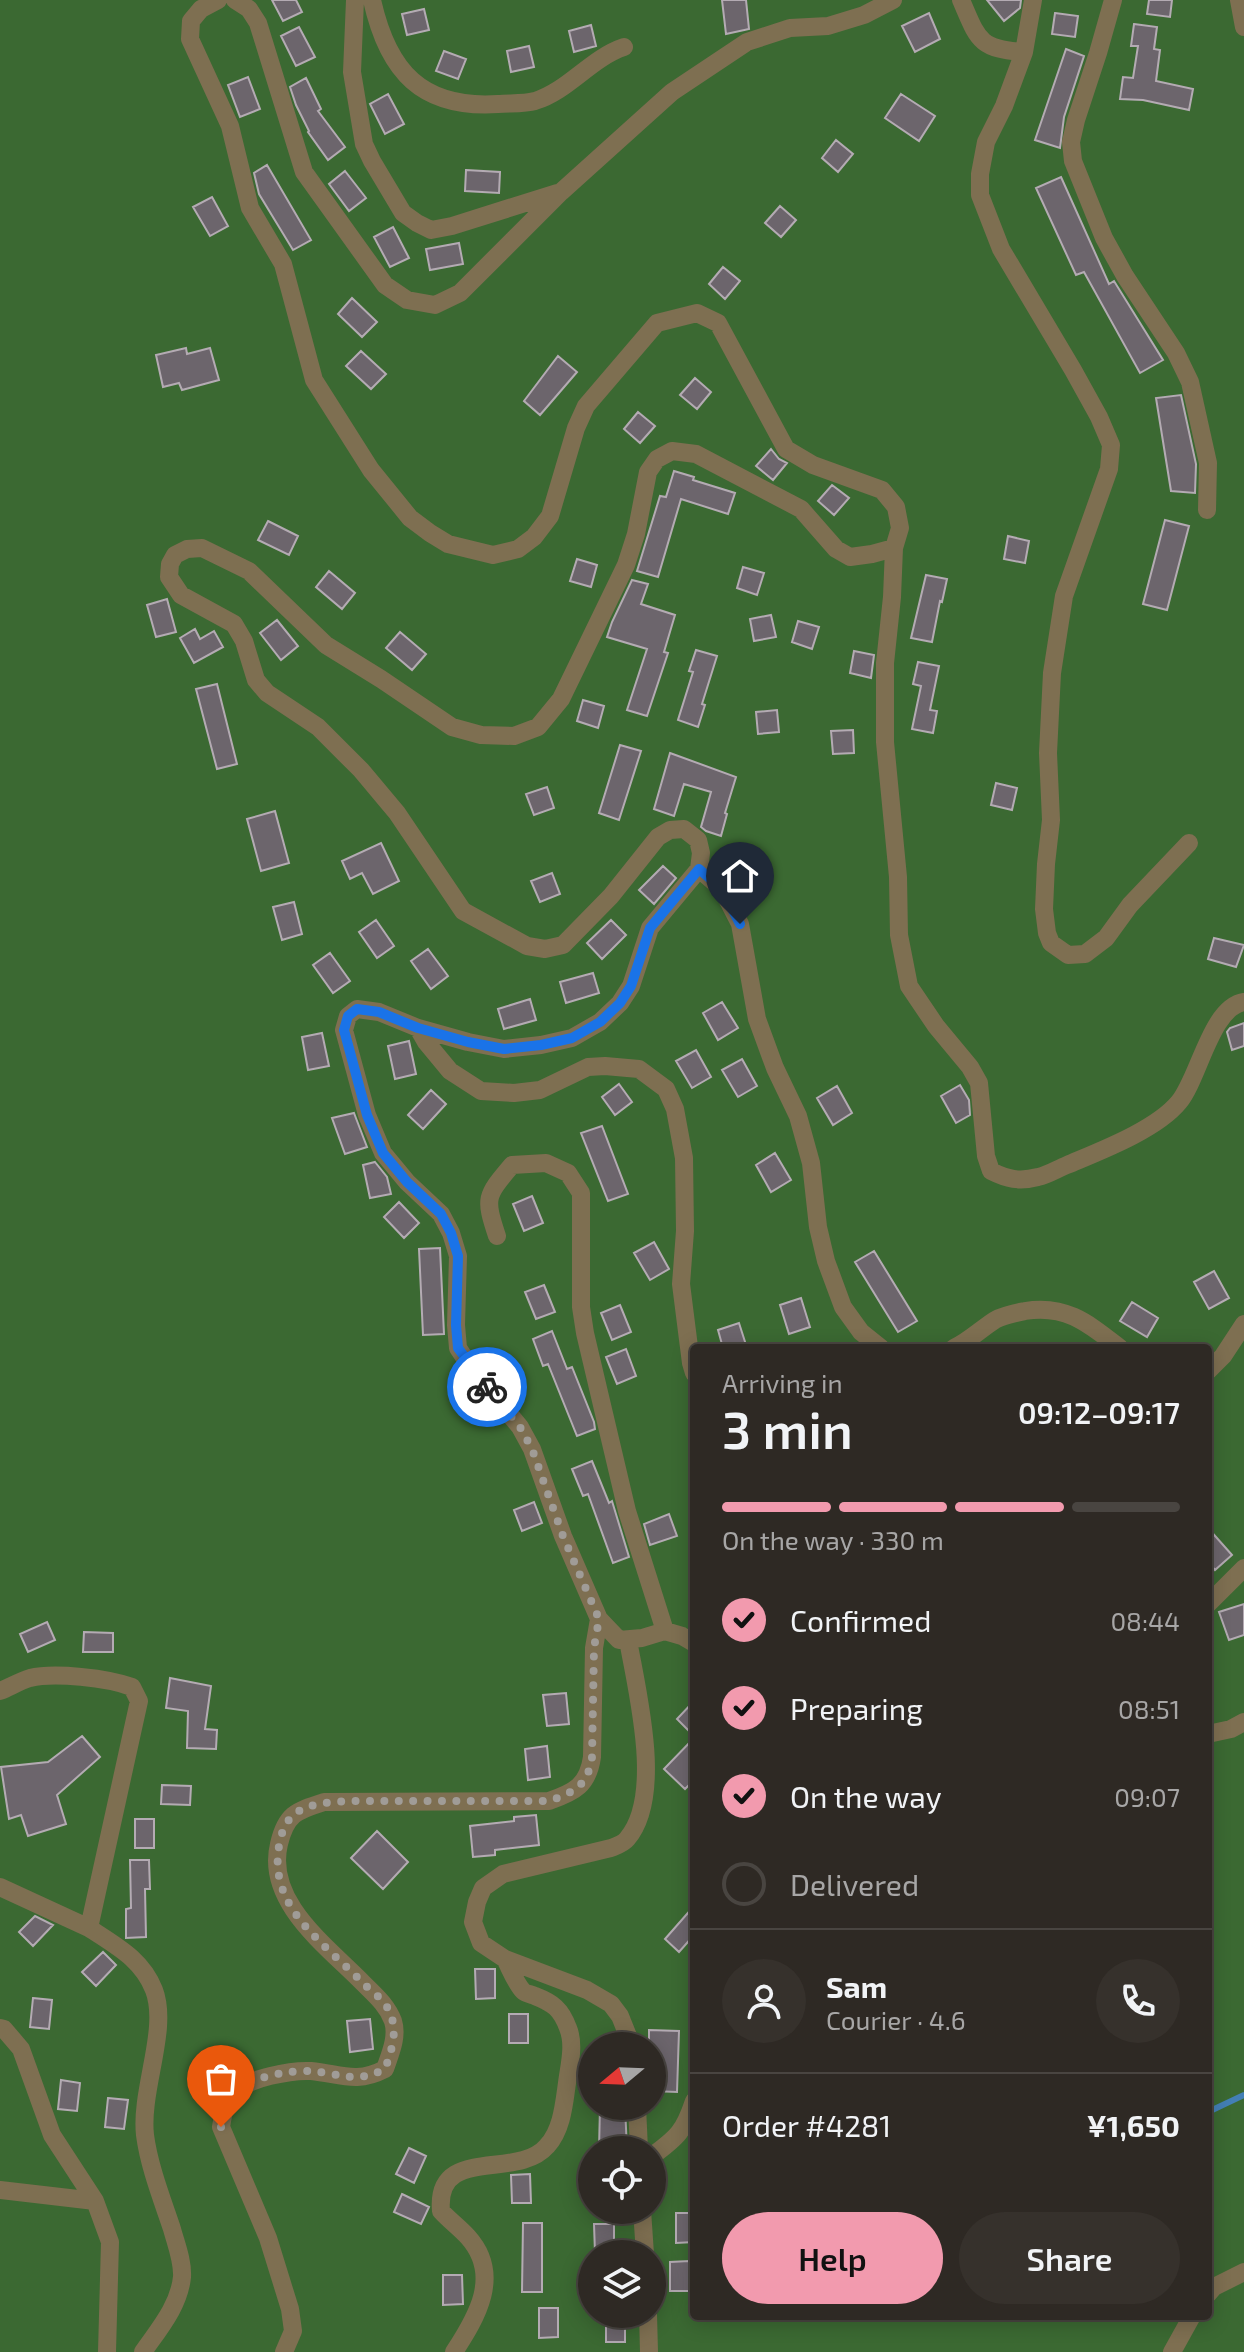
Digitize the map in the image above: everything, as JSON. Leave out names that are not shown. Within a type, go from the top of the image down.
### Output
[{"type":"street","points":[[218,0],[201,9],[191,21],[190,39],[230,126],[250,208],[283,264],[314,380],[371,470],[410,518],[448,544],[493,555],[518,549],[534,537],[550,516],[576,428],[586,406],[657,323],[697,313],[718,323],[786,449],[813,465],[882,490],[896,507],[900,528],[894,548],[885,663],[885,742],[898,877],[899,935],[909,986],[979,1083],[986,1156],[991,1171],[1008,1180],[1038,1177],[1145,1129],[1178,1104],[1194,1079],[1209,1040],[1223,1016],[1235,1004],[1244,1002]]},
{"type":"street","points":[[235,0],[249,9],[258,23],[304,172],[385,285],[407,300],[435,305],[460,293],[561,192],[672,92],[747,42],[790,28],[828,26],[864,15],[893,0]]},
{"type":"street","points":[[355,0],[352,72],[364,144],[403,213],[431,230],[561,192]]},
{"type":"street","points":[[372,0],[393,60],[418,86],[443,100],[465,105],[534,101],[624,47]]},
{"type":"street","points":[[961,0],[977,35],[987,46],[1024,52]]},
{"type":"street","points":[[1033,0],[1024,52],[1004,106],[986,142],[980,195],[1001,249],[1073,370],[1111,445],[1109,469],[1064,596],[1052,673],[1048,753],[1051,820],[1044,909],[1051,943],[1068,955],[1085,954],[1106,938],[1130,905],[1189,843]]},
{"type":"street","points":[[1113,0],[1073,131],[1073,161],[1104,238],[1176,353],[1190,382],[1208,463],[1207,510]]},
{"type":"street","points":[[1239,0],[1244,27]]},
{"type":"street","points":[[690,1641],[665,1631],[642,1638],[619,1640],[599,1619],[563,1536],[532,1449],[520,1427],[458,1348],[458,1256],[451,1233],[441,1214],[407,1182],[383,1153],[359,1089],[344,1030],[348,1016],[357,1009],[379,1012],[418,1028],[504,1049],[572,1038],[600,1022],[620,1003],[631,986],[650,928],[699,869],[701,853],[698,840],[684,829],[670,830],[658,837],[611,896],[563,945],[545,949],[527,946],[463,911],[397,813],[361,770],[318,727],[267,693],[256,680],[244,641],[234,624],[181,595],[169,577],[170,564],[175,555],[187,549],[202,548],[249,571],[326,645],[452,727],[481,735],[514,736],[538,727],[561,699],[626,565],[636,534],[648,472],[657,459],[672,451],[696,454],[801,509],[836,549],[850,557],[894,548]]},
{"type":"street","points":[[699,869],[722,889],[740,924],[757,1019],[775,1068],[798,1116],[811,1163],[818,1227],[824,1250],[843,1307],[861,1332],[876,1344]]},
{"type":"street","points":[[418,1028],[450,1071],[481,1091],[514,1093],[540,1090],[588,1067],[605,1066],[639,1069],[666,1089],[675,1109],[684,1158],[685,1231],[681,1284],[690,1355]]},
{"type":"street","points":[[497,1236],[488,1208],[491,1190],[512,1165],[546,1163],[568,1173],[581,1193],[581,1307],[585,1333],[627,1511],[665,1631]]},
{"type":"street","points":[[962,1344],[997,1319],[1036,1309],[1064,1311],[1088,1323],[1115,1344]]},
{"type":"street","points":[[1212,1367],[1244,1324]]},
{"type":"street","points":[[1212,1600],[1244,1568]]},
{"type":"street","points":[[284,2352],[293,2331],[290,2309],[268,2238],[221,2127],[224,2109],[233,2093],[245,2085],[286,2072],[311,2071],[343,2077],[369,2077],[385,2069],[394,2043],[394,2025],[385,2005],[298,1917],[282,1893],[276,1871],[277,1849],[284,1825],[297,1810],[324,1802],[549,1801],[568,1795],[589,1774],[592,1757],[594,1648],[599,1619]]},
{"type":"street","points":[[626,2032],[611,2004],[587,1990],[505,1959],[481,1943],[473,1922],[483,1888],[503,1874],[611,1848],[626,1842],[637,1822],[644,1803],[646,1753],[628,1640]]},
{"type":"street","points":[[0,1691],[27,1679],[46,1675],[116,1681],[132,1687],[137,1694],[139,1701],[89,1928]]},
{"type":"street","points":[[1212,1733],[1244,1722]]},
{"type":"street","points":[[0,1887],[89,1928],[132,1956],[146,1971],[156,1994],[158,2025],[144,2104],[145,2133],[179,2253],[182,2275],[171,2311],[143,2352]]},
{"type":"street","points":[[454,2352],[476,2318],[483,2298],[485,2278],[482,2260],[469,2238],[441,2211],[440,2197],[447,2178],[457,2172],[532,2157],[546,2148],[557,2131],[564,2105],[571,2050],[570,2033],[552,2003],[523,1991],[505,1959]]},
{"type":"street","points":[[0,2028],[21,2049],[52,2135],[95,2201],[110,2242],[107,2352]]},
{"type":"street","points":[[666,2146],[677,2138],[690,2112]]},
{"type":"street","points":[[0,2190],[95,2201]]},
{"type":"street","points":[[1212,2289],[1244,2272]]},
{"type":"street","points":[[1172,2352],[1190,2320]]},
{"type":"street","points":[[648,2328],[649,2352]]},
{"type":"green space","points":[[0,0],[1244,0],[1244,2352],[0,2352]]},
{"type":"building","points":[[272,0],[296,0],[302,12],[283,21]]},
{"type":"building","points":[[722,0],[746,0],[749,29],[726,34]]},
{"type":"building","points":[[987,0],[1021,0],[1020,8],[1004,21]]},
{"type":"building","points":[[1149,0],[1172,0],[1170,17],[1147,14]]},
{"type":"building","points":[[424,9],[429,30],[407,35],[402,14]]},
{"type":"building","points":[[929,13],[940,39],[915,52],[902,26]]},
{"type":"building","points":[[1055,13],[1078,16],[1075,37],[1052,34]]},
{"type":"building","points":[[1134,24],[1157,27],[1154,49],[1160,50],[1156,81],[1193,89],[1189,110],[1143,100],[1120,99],[1123,77],[1133,78],[1138,46],[1131,46]]},
{"type":"building","points":[[591,25],[596,46],[574,52],[569,31]]},
{"type":"building","points":[[299,27],[315,57],[296,66],[281,36]]},
{"type":"building","points":[[529,46],[534,67],[511,72],[507,51]]},
{"type":"building","points":[[1066,49],[1084,56],[1064,117],[1060,148],[1035,140]]},
{"type":"building","points":[[444,51],[466,59],[458,79],[436,71]]},
{"type":"building","points":[[248,77],[260,109],[240,117],[228,85]]},
{"type":"building","points":[[306,78],[321,109],[318,111],[345,147],[328,160],[308,132],[290,87]]},
{"type":"building","points":[[388,94],[404,124],[385,134],[370,104]]},
{"type":"building","points":[[901,94],[935,116],[919,141],[885,118]]},
{"type":"building","points":[[836,140],[853,154],[838,172],[822,158]]},
{"type":"building","points":[[267,165],[311,240],[293,250],[259,194],[254,173]]},
{"type":"building","points":[[466,170],[500,172],[499,193],[465,191]]},
{"type":"building","points":[[345,171],[366,198],[349,211],[329,184]]},
{"type":"building","points":[[1061,177],[1109,284],[1114,281],[1163,360],[1140,373],[1084,272],[1076,275],[1036,188]]},
{"type":"building","points":[[212,197],[228,226],[210,236],[193,207]]},
{"type":"building","points":[[780,206],[796,220],[781,237],[765,223]]},
{"type":"building","points":[[393,227],[409,258],[390,267],[374,237]]},
{"type":"building","points":[[459,243],[463,264],[430,270],[426,249]]},
{"type":"building","points":[[723,267],[740,281],[725,299],[709,284]]},
{"type":"building","points":[[352,298],[377,322],[362,337],[338,314]]},
{"type":"building","points":[[186,348],[187,354],[210,348],[219,380],[182,390],[179,383],[163,387],[156,355]]},
{"type":"building","points":[[361,351],[386,374],[371,389],[346,366]]},
{"type":"building","points":[[558,356],[577,372],[540,415],[524,401]]},
{"type":"building","points":[[695,378],[711,392],[697,409],[680,395]]},
{"type":"building","points":[[1181,395],[1196,464],[1195,493],[1171,491],[1156,398]]},
{"type":"building","points":[[638,412],[655,426],[640,443],[624,429]]},
{"type":"building","points":[[771,449],[787,463],[773,480],[756,466]]},
{"type":"building","points":[[674,471],[735,493],[728,514],[681,499],[658,577],[637,571],[660,496],[666,497]]},
{"type":"building","points":[[832,485],[849,498],[834,515],[818,501]]},
{"type":"building","points":[[1165,520],[1189,526],[1167,610],[1143,604]]},
{"type":"building","points":[[268,521],[298,536],[289,555],[258,540]]},
{"type":"building","points":[[1008,536],[1029,541],[1025,563],[1004,559]]},
{"type":"building","points":[[577,559],[597,565],[591,587],[570,581]]},
{"type":"building","points":[[743,567],[764,573],[757,595],[737,588]]},
{"type":"building","points":[[329,571],[355,593],[342,609],[316,587]]},
{"type":"building","points":[[926,575],[947,579],[932,642],[911,638]]},
{"type":"building","points":[[632,580],[648,584],[641,604],[675,615],[664,652],[668,653],[647,716],[627,710],[647,649],[607,637]]},
{"type":"building","points":[[167,599],[176,632],[156,637],[147,605]]},
{"type":"building","points":[[771,615],[776,637],[754,641],[750,619]]},
{"type":"building","points":[[277,620],[298,646],[281,660],[260,633]]},
{"type":"building","points":[[798,621],[819,627],[812,649],[792,642]]},
{"type":"building","points":[[195,629],[200,639],[214,631],[223,647],[194,663],[180,638]]},
{"type":"building","points":[[400,632],[426,654],[412,670],[386,648]]},
{"type":"building","points":[[696,650],[717,656],[698,727],[678,720],[693,672],[689,671]]},
{"type":"building","points":[[854,651],[874,655],[871,678],[850,673]]},
{"type":"building","points":[[918,662],[939,666],[930,710],[937,711],[933,733],[912,729],[921,686],[913,684]]},
{"type":"building","points":[[217,684],[237,764],[217,769],[196,689]]},
{"type":"building","points":[[583,700],[604,706],[598,728],[577,721]]},
{"type":"building","points":[[777,710],[779,732],[758,734],[756,712]]},
{"type":"building","points":[[853,730],[854,753],[833,754],[831,731]]},
{"type":"building","points":[[620,745],[641,751],[619,820],[599,813]]},
{"type":"building","points":[[670,753],[736,777],[721,836],[701,827],[711,792],[684,784],[674,816],[654,809]]},
{"type":"building","points":[[996,783],[1017,788],[1012,810],[991,805]]},
{"type":"building","points":[[547,787],[554,808],[534,815],[526,794]]},
{"type":"building","points":[[275,811],[289,863],[261,871],[247,819]]},
{"type":"building","points":[[381,843],[399,881],[373,894],[362,873],[350,879],[342,861]]},
{"type":"building","points":[[663,866],[676,878],[654,904],[639,890]]},
{"type":"building","points":[[552,873],[560,894],[540,902],[531,881]]},
{"type":"building","points":[[294,902],[302,934],[282,940],[273,907]]},
{"type":"building","points":[[376,920],[394,946],[377,958],[359,932]]},
{"type":"building","points":[[611,920],[626,935],[602,959],[587,943]]},
{"type":"building","points":[[1214,938],[1244,945],[1236,967],[1208,959]]},
{"type":"building","points":[[428,949],[448,976],[431,989],[411,961]]},
{"type":"building","points":[[330,953],[350,981],[333,993],[313,965]]},
{"type":"building","points":[[593,973],[599,993],[566,1003],[560,982]]},
{"type":"building","points":[[530,999],[536,1020],[504,1029],[498,1009]]},
{"type":"building","points":[[722,1002],[738,1028],[718,1040],[703,1013]]},
{"type":"building","points":[[1244,1023],[1244,1046],[1232,1050],[1227,1032]]},
{"type":"building","points":[[322,1033],[329,1066],[308,1070],[302,1037]]},
{"type":"building","points":[[409,1041],[416,1074],[395,1079],[388,1046]]},
{"type":"building","points":[[696,1050],[711,1077],[692,1088],[676,1061]]},
{"type":"building","points":[[742,1059],[757,1086],[738,1097],[722,1070]]},
{"type":"building","points":[[619,1084],[632,1102],[615,1115],[602,1097]]},
{"type":"building","points":[[960,1085],[969,1100],[970,1115],[956,1123],[941,1096]]},
{"type":"building","points":[[837,1086],[852,1113],[833,1125],[817,1098]]},
{"type":"building","points":[[431,1090],[446,1104],[423,1129],[408,1115]]},
{"type":"building","points":[[354,1113],[367,1147],[345,1154],[332,1118]]},
{"type":"building","points":[[602,1126],[628,1194],[608,1201],[581,1133]]},
{"type":"building","points":[[775,1153],[791,1180],[771,1192],[756,1165]]},
{"type":"building","points":[[375,1162],[387,1177],[391,1194],[370,1198],[363,1165]]},
{"type":"building","points":[[532,1196],[543,1223],[524,1231],[513,1204]]},
{"type":"building","points":[[399,1202],[419,1223],[404,1238],[384,1217]]},
{"type":"building","points":[[654,1242],[669,1269],[650,1280],[634,1253]]},
{"type":"building","points":[[440,1248],[444,1334],[423,1335],[419,1249]]},
{"type":"building","points":[[874,1251],[917,1321],[898,1332],[855,1262]]},
{"type":"building","points":[[1214,1271],[1229,1298],[1209,1309],[1194,1282]]},
{"type":"building","points":[[544,1285],[555,1312],[536,1319],[525,1292]]},
{"type":"building","points":[[801,1298],[810,1327],[789,1334],[780,1305]]},
{"type":"building","points":[[1132,1302],[1158,1318],[1147,1337],[1120,1321]]},
{"type":"building","points":[[620,1305],[631,1332],[612,1340],[601,1313]]},
{"type":"building","points":[[739,1323],[746,1344],[722,1344],[718,1330]]},
{"type":"building","points":[[552,1331],[567,1369],[572,1367],[594,1422],[595,1429],[577,1436],[548,1364],[543,1366],[533,1339]]},
{"type":"building","points":[[626,1349],[636,1376],[617,1384],[606,1357]]},
{"type":"building","points":[[592,1461],[609,1503],[612,1501],[629,1557],[613,1563],[588,1494],[583,1496],[572,1469]]},
{"type":"building","points":[[534,1502],[542,1523],[522,1531],[514,1510]]},
{"type":"building","points":[[669,1514],[677,1536],[650,1545],[644,1524]]},
{"type":"building","points":[[1212,1532],[1232,1555],[1215,1570],[1212,1567]]},
{"type":"building","points":[[1244,1604],[1244,1635],[1229,1640],[1219,1612]]},
{"type":"building","points":[[47,1622],[55,1640],[28,1652],[20,1634]]},
{"type":"building","points":[[84,1632],[113,1633],[113,1652],[83,1652]]},
{"type":"building","points":[[170,1678],[211,1686],[205,1729],[217,1730],[216,1749],[187,1748],[188,1711],[166,1708]]},
{"type":"building","points":[[566,1693],[569,1724],[547,1726],[543,1695]]},
{"type":"building","points":[[690,1705],[690,1732],[677,1719]]},
{"type":"building","points":[[82,1736],[100,1757],[57,1795],[66,1824],[28,1836],[21,1815],[9,1819],[1,1767],[48,1762]]},
{"type":"building","points":[[690,1742],[690,1784],[685,1789],[664,1769]]},
{"type":"building","points":[[547,1746],[550,1777],[528,1780],[525,1749]]},
{"type":"building","points":[[162,1785],[191,1786],[190,1805],[161,1804]]},
{"type":"building","points":[[536,1815],[539,1845],[495,1850],[495,1855],[473,1857],[470,1826]]},
{"type":"building","points":[[135,1819],[154,1819],[154,1848],[135,1848]]},
{"type":"building","points":[[377,1831],[408,1862],[383,1889],[351,1858]]},
{"type":"building","points":[[130,1860],[149,1860],[150,1889],[145,1889],[146,1937],[126,1938],[126,1909],[131,1908]]},
{"type":"building","points":[[690,1911],[690,1940],[679,1952],[665,1939]]},
{"type":"building","points":[[35,1916],[53,1925],[33,1946],[19,1932]]},
{"type":"building","points":[[103,1952],[116,1965],[96,1986],[82,1972]]},
{"type":"building","points":[[475,1969],[495,1969],[495,1998],[476,1999]]},
{"type":"building","points":[[33,1998],[52,2000],[49,2029],[30,2027]]},
{"type":"building","points":[[509,2014],[528,2014],[528,2043],[509,2043]]},
{"type":"building","points":[[370,2019],[373,2049],[350,2052],[347,2021]]},
{"type":"building","points":[[679,2031],[677,2092],[666,2092],[666,2032],[649,2032]]},
{"type":"building","points":[[61,2080],[80,2083],[77,2111],[58,2109]]},
{"type":"building","points":[[108,2098],[128,2100],[124,2129],[105,2127]]},
{"type":"building","points":[[600,2120],[626,2120],[626,2136],[599,2136]]},
{"type":"building","points":[[409,2148],[426,2156],[414,2183],[396,2174]]},
{"type":"building","points":[[530,2174],[531,2203],[512,2203],[511,2175]]},
{"type":"building","points":[[402,2194],[429,2207],[421,2224],[394,2212]]},
{"type":"building","points":[[676,2213],[690,2213],[690,2242],[676,2243]]},
{"type":"building","points":[[523,2223],[542,2223],[542,2292],[522,2292]]},
{"type":"building","points":[[594,2224],[614,2224],[614,2240],[595,2240]]},
{"type":"building","points":[[689,2261],[689,2291],[670,2291],[670,2262]]},
{"type":"building","points":[[443,2275],[462,2275],[463,2304],[443,2305]]},
{"type":"building","points":[[539,2308],[558,2308],[558,2337],[539,2338]]},
{"type":"building","points":[[606,2328],[625,2328],[625,2342],[606,2342]]},
{"type":"waterway","points":[[1212,2110],[1244,2095]]},
{"type":"way so far","points":[[221,2127],[224,2109],[233,2093],[245,2085],[286,2072],[311,2071],[343,2077],[369,2077],[385,2069],[394,2043],[394,2025],[385,2005],[298,1917],[282,1893],[276,1871],[277,1849],[284,1825],[297,1810],[324,1802],[350,1801],[549,1801],[568,1795],[589,1774],[594,1648],[599,1619],[563,1536],[532,1449],[520,1427],[487,1387]]},
{"type":"route","points":[[487,1387],[458,1348],[458,1256],[451,1233],[441,1214],[407,1182],[383,1153],[367,1115],[347,1043],[344,1030],[348,1016],[357,1009],[379,1012],[418,1028],[504,1049],[572,1038],[600,1022],[620,1003],[631,986],[650,928],[699,869],[722,889],[740,924]]}]
